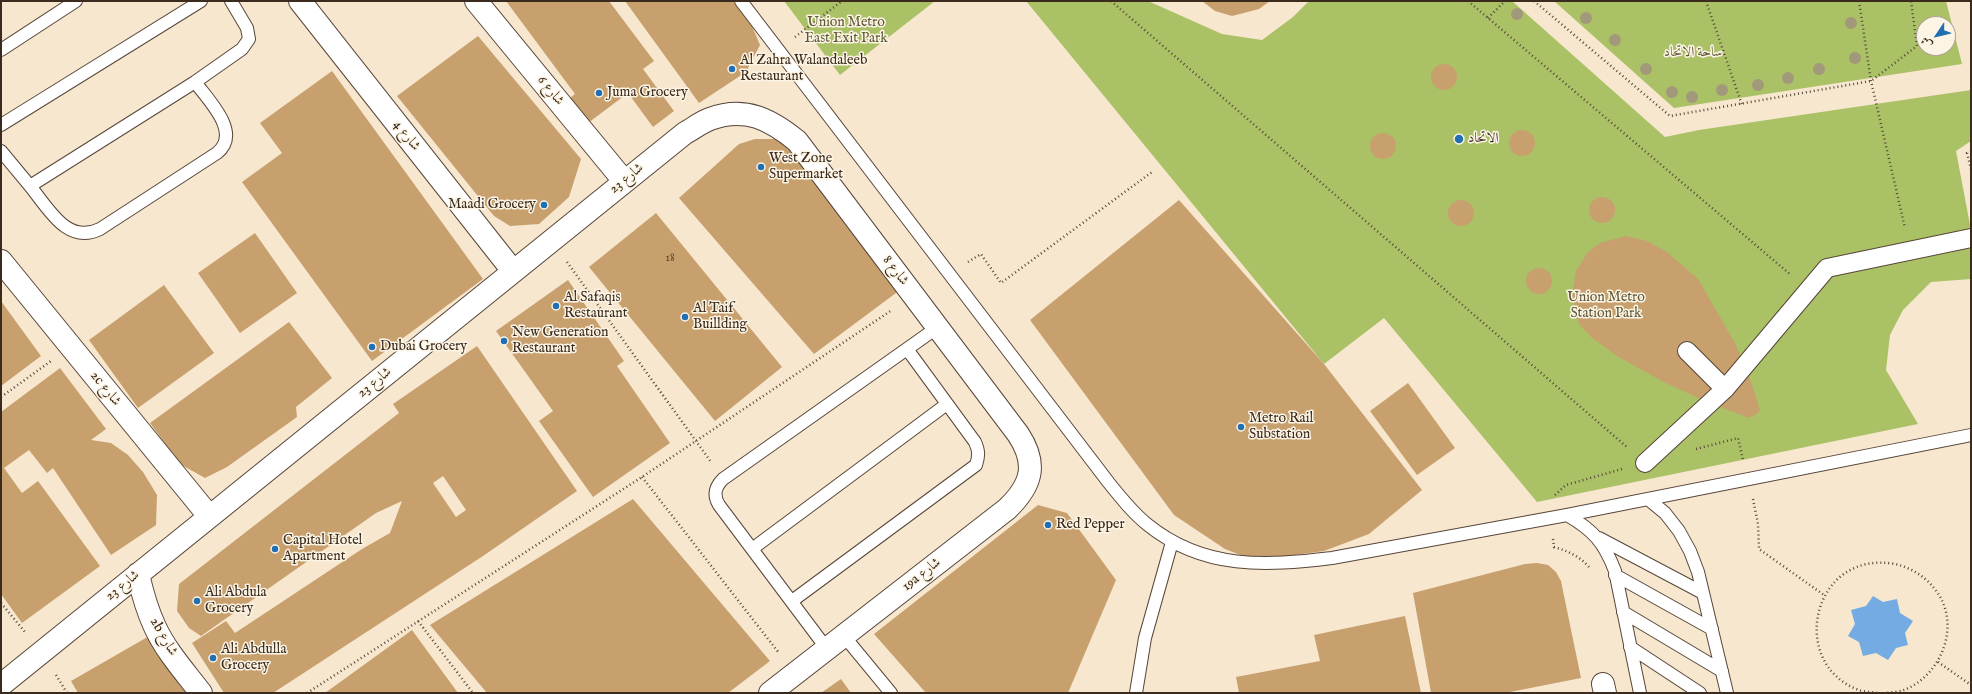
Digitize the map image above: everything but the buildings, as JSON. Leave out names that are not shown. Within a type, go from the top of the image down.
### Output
[{"type":"street","name":"شارع 4","points":[[300,1],[513,271]]},
{"type":"street","name":"شارع 6","points":[[476,1],[624,181]]},
{"type":"street","name":"شارع 23","points":[[1,685],[624,181],[686,133],[710,119],[736,113],[763,118]]},
{"type":"street","name":"شارع 8","points":[[763,118],[781,128],[802,146],[1018,434]]},
{"type":"street","points":[[1645,463],[1725,389],[1827,268],[1971,238]]},
{"type":"street","name":"2c شارع","points":[[1,261],[209,516]]},
{"type":"street","points":[[1687,351],[1725,389]]},
{"type":"street","name":"19a شارع","points":[[770,693],[1007,509],[1017,499],[1025,488],[1030,474],[1030,460],[1026,446],[1018,434]]},
{"type":"street","name":"2b شارع","points":[[138,574],[142,592],[155,628],[164,644],[201,693]]},
{"type":"lane","points":[[1,50],[76,1]]},
{"type":"lane","points":[[1,125],[201,1]]},
{"type":"lane","points":[[741,1],[1127,505],[1148,525],[1172,542],[1200,555],[1230,562],[1298,562],[1332,558],[1567,515],[1971,435]]},
{"type":"lane","points":[[30,186],[195,82],[246,45],[249,33],[237,3]]},
{"type":"lane","points":[[1,151],[63,226],[71,231],[86,234],[100,229],[217,153],[226,144],[227,138],[224,124],[195,82]]},
{"type":"lane","points":[[827,649],[716,500],[716,488],[723,479],[938,327]]},
{"type":"lane","points":[[792,601],[976,465],[979,458],[979,450],[907,348]]},
{"type":"lane","points":[[752,549],[947,404]]},
{"type":"lane","points":[[1648,498],[1665,513],[1679,530],[1690,551],[1698,572],[1727,693]]},
{"type":"lane","points":[[1567,515],[1583,524],[1598,537],[1703,593]]},
{"type":"lane","points":[[1598,537],[1608,553],[1615,575],[1630,647],[1642,691]]},
{"type":"lane","points":[[1136,693],[1145,638],[1172,542]]},
{"type":"lane","points":[[1615,575],[1712,629]]},
{"type":"lane","points":[[1623,612],[1722,671]]},
{"type":"lane","points":[[844,636],[891,693]]},
{"type":"lane","points":[[1630,647],[1700,693]]},
{"type":"path","points":[[1111,1],[1645,463]]},
{"type":"path","points":[[1468,1],[1808,290]]},
{"type":"path","points":[[1488,18],[1505,1]]},
{"type":"path","points":[[1534,1],[1538,2],[1670,116],[1742,105],[1871,80],[1917,46],[1911,1]]},
{"type":"path","points":[[1706,1],[1742,105]]},
{"type":"path","points":[[1859,1],[1871,80],[1910,250]]},
{"type":"path","points":[[1971,152],[1967,153],[1971,169]]},
{"type":"path","points":[[949,274],[981,254],[1002,283],[1152,172]]},
{"type":"path","points":[[552,240],[723,479]]},
{"type":"path","points":[[307,693],[642,477],[914,295]]},
{"type":"path","points":[[1,397],[70,347]]},
{"type":"path","points":[[642,477],[795,674]]},
{"type":"path","points":[[1754,501],[1759,549],[1824,595]]},
{"type":"path","points":[[1877,693],[1859,690],[1839,678],[1824,661],[1817,639],[1816,616],[1824,595],[1839,578],[1859,566],[1881,562],[1904,566],[1924,577],[1939,595],[1947,617],[1947,640],[1938,662],[1923,679],[1904,690],[1886,693]]},
{"type":"path","points":[[418,621],[473,693]]},
{"type":"path","points":[[1938,662],[1971,685]]},
{"type":"green space","name":"Union Metro East Exit Park","points":[[784,1],[935,1],[840,75]]},
{"type":"green space","name":"Union Metro Station Park","points":[[1026,1],[1148,1],[1222,34],[1262,40],[1293,17],[1309,1],[1512,1],[1665,137],[1699,130],[1971,90],[1971,141],[1956,151],[1971,230],[1971,279],[1931,282],[1903,310],[1890,335],[1886,370],[1918,424],[1537,502],[1384,318],[1324,364]]},
{"type":"green space","name":"ساحة الاتحاد","points":[[1554,1],[1946,1],[1950,16],[1916,16],[1916,56],[1956,56],[1956,40],[1962,64],[1674,108]]},
{"type":"water","points":[[1873,596],[1883,602],[1897,599],[1900,613],[1913,621],[1905,633],[1908,645],[1896,648],[1888,660],[1876,653],[1863,656],[1859,642],[1848,636],[1855,624],[1851,610],[1866,606]]},
{"type":"place","name":"Al Zahra Walandaleeb Restaurant","points":[[732,69]]},
{"type":"place","name":"Juma Grocery","points":[[599,93]]},
{"type":"place","name":"الاتحاد","points":[[1459,139]]},
{"type":"place","name":"West Zone Supermarket","points":[[761,167]]},
{"type":"place","name":"Maadi Grocery","points":[[544,205]]},
{"type":"place","name":"Al Safaqis Restaurant","points":[[556,306]]},
{"type":"place","name":"Al Taif Buillding","points":[[685,317]]},
{"type":"place","name":"New Generation Restaurant","points":[[504,341]]},
{"type":"place","name":"Dubai Grocery","points":[[372,347]]},
{"type":"place","name":"Metro Rail Substation","points":[[1241,427]]},
{"type":"place","name":"Red Pepper","points":[[1048,525]]},
{"type":"place","name":"Capital Hotel Apartment","points":[[275,549]]},
{"type":"place","name":"Ali Abdula Grocery","points":[[197,601]]},
{"type":"place","name":"Ali Abdulla Grocery","points":[[213,658]]}]
